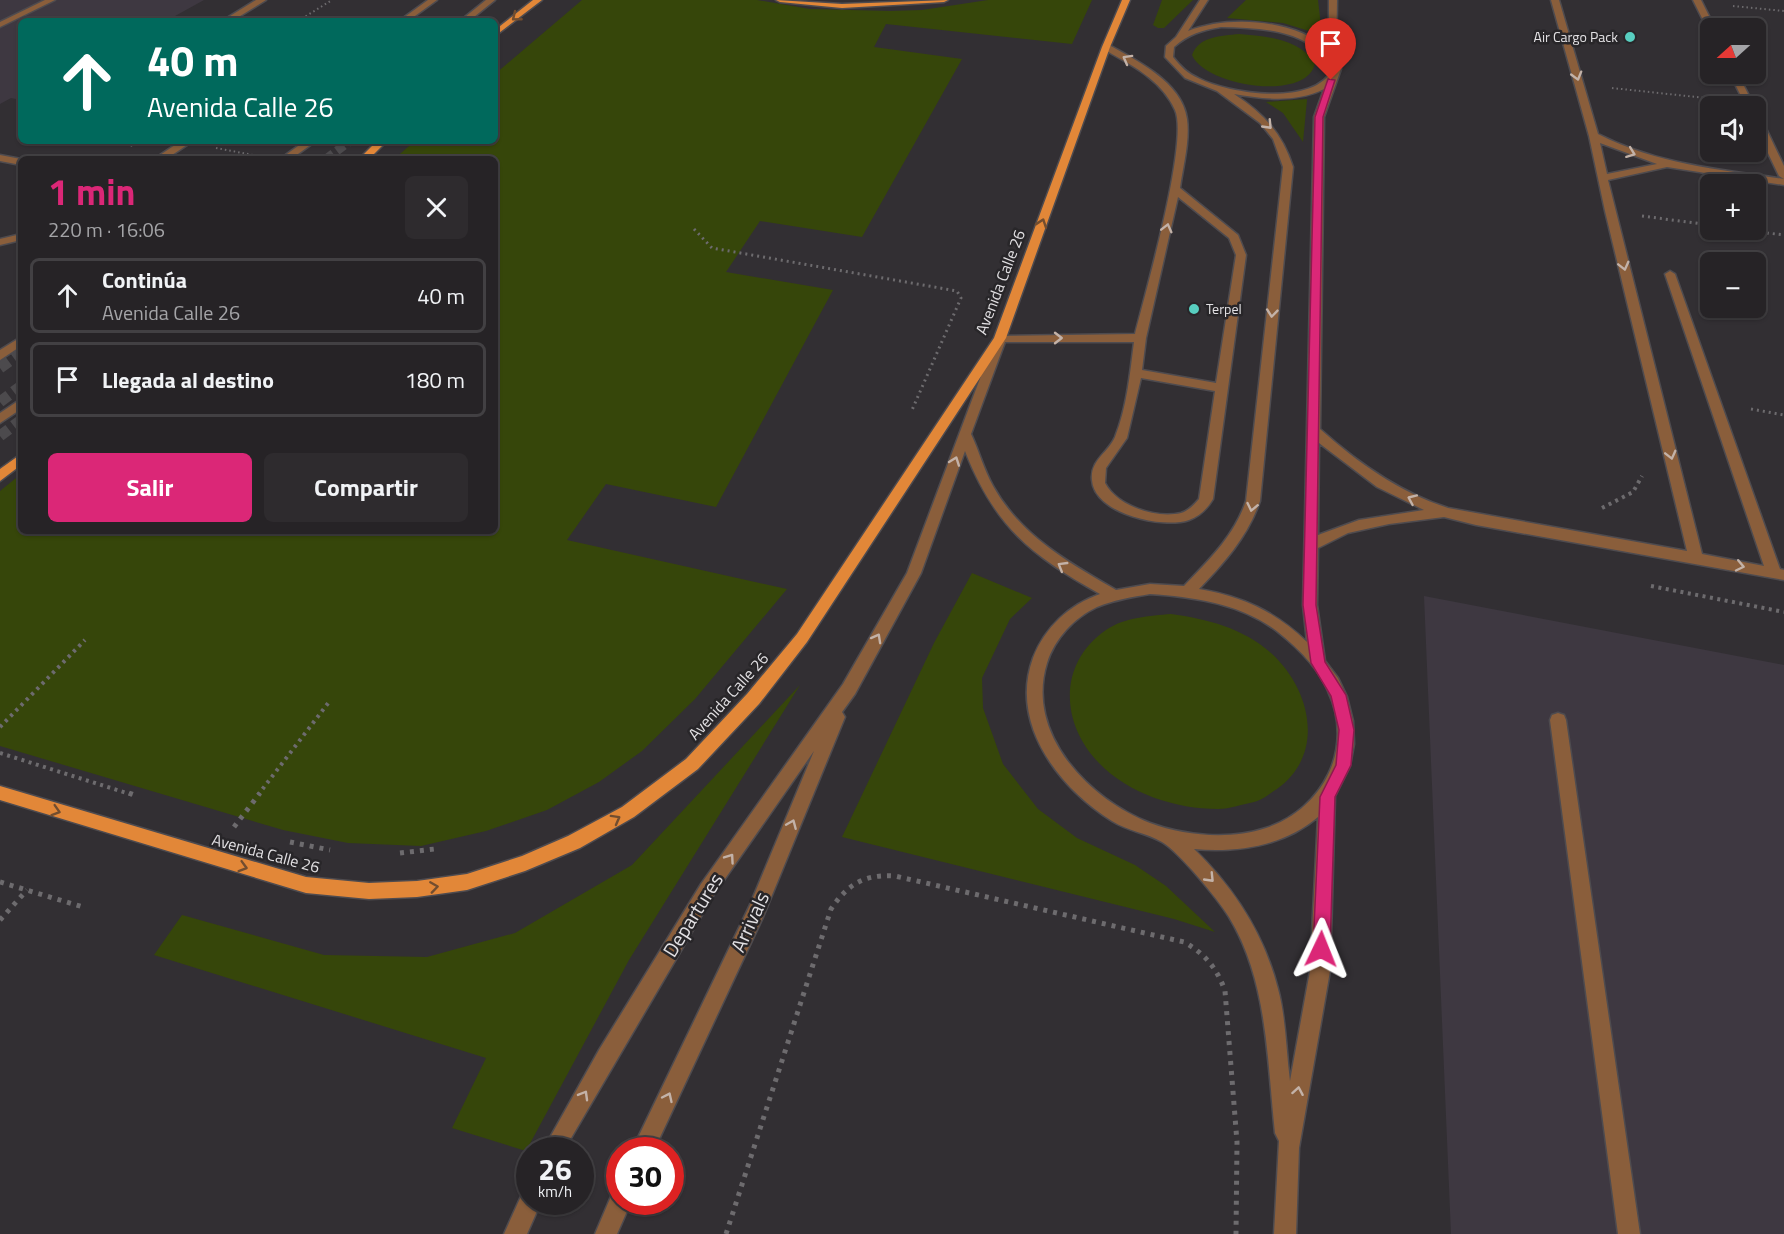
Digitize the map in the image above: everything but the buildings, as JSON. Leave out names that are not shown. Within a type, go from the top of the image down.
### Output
[{"type":"main road","points":[[498,32],[537,0]]},
{"type":"main road","points":[[780,0],[842,6],[944,0]]},
{"type":"main road","name":"Avenida Calle 26","points":[[0,793],[306,885],[369,891],[417,890],[467,882],[525,863],[574,842],[628,812],[692,764],[753,699],[802,638],[1000,338],[1106,47],[1126,0]]},
{"type":"main road","points":[[367,156],[379,144]]},
{"type":"main road","points":[[0,476],[18,461]]},
{"type":"street","points":[[0,25],[51,0]]},
{"type":"street","points":[[231,18],[262,0]]},
{"type":"street","points":[[407,18],[434,0]]},
{"type":"street","points":[[468,18],[492,0]]},
{"type":"street","points":[[1204,0],[1180,36],[1170,46],[1169,57],[1178,69],[1196,81],[1221,90],[1273,96],[1308,91],[1331,80]]},
{"type":"street","points":[[1318,663],[1310,605],[1319,117],[1337,69],[1333,57],[1333,0]]},
{"type":"street","points":[[1555,0],[1594,136],[1696,557]]},
{"type":"street","points":[[1697,0],[1707,18]]},
{"type":"street","points":[[1180,36],[1198,29],[1221,25],[1274,29],[1319,45],[1333,57]]},
{"type":"street","points":[[1106,47],[1135,63],[1164,84],[1182,113],[1183,132],[1176,190],[1140,338],[1137,373],[1121,438],[1098,470],[1098,481],[1101,490],[1120,506],[1156,518],[1172,519],[1189,515],[1202,507],[1206,499],[1241,255],[1234,237],[1176,190]]},
{"type":"street","points":[[1189,590],[1239,534],[1249,518],[1253,501],[1288,167],[1276,133],[1264,120],[1221,90]]},
{"type":"street","points":[[1594,136],[1618,148],[1669,165],[1784,182]]},
{"type":"street","points":[[1766,139],[1784,176]]},
{"type":"street","points":[[164,156],[183,144]]},
{"type":"street","points":[[290,156],[308,144]]},
{"type":"street","points":[[294,156],[308,144]]},
{"type":"street","points":[[0,158],[18,161]]},
{"type":"street","points":[[1603,178],[1641,168],[1669,165]]},
{"type":"street","points":[[0,242],[18,238]]},
{"type":"street","points":[[1670,274],[1779,574]]},
{"type":"street","points":[[849,689],[914,573],[1000,338],[1140,338]]},
{"type":"street","points":[[0,356],[18,343]]},
{"type":"street","points":[[1137,373],[1222,388]]},
{"type":"street","points":[[0,419],[18,405]]},
{"type":"street","points":[[1313,430],[1372,478],[1396,492],[1446,513],[1779,574]]},
{"type":"street","points":[[965,435],[987,486],[1018,531],[1056,563],[1113,595]]},
{"type":"street","points":[[1311,545],[1331,534],[1368,521],[1446,513]]},
{"type":"street","points":[[1150,589],[1189,590],[1239,603],[1283,628],[1318,663],[1338,695],[1347,730],[1344,765],[1327,797],[1300,822],[1261,837],[1216,843],[1169,837],[1119,817],[1077,786],[1048,748],[1034,709],[1036,670],[1051,637],[1077,611],[1113,595],[1150,589]]},
{"type":"street","name":"Departures","points":[[560,1137],[707,890],[849,689]]},
{"type":"street","name":"Arrivals","points":[[649,1137],[756,911],[849,689]]},
{"type":"street","points":[[1558,720],[1629,1234]]},
{"type":"street","points":[[1285,1234],[1288,1148],[1320,970],[1327,797]]},
{"type":"street","points":[[1169,837],[1220,888],[1243,924],[1263,969],[1269,991],[1288,1148]]},
{"type":"street","points":[[515,1234],[524,1215]]},
{"type":"street","points":[[606,1234],[614,1215]]},
{"type":"path","points":[[303,18],[332,0]]},
{"type":"path","points":[[1579,84],[1700,99]]},
{"type":"path","points":[[111,144],[142,145]]},
{"type":"path","points":[[211,148],[253,155]]},
{"type":"path","points":[[693,229],[712,248],[957,291],[962,298],[908,418]]},
{"type":"path","points":[[1766,233],[1784,235]]},
{"type":"path","points":[[1600,508],[1633,492],[1644,474]]},
{"type":"path","points":[[0,727],[85,640]]},
{"type":"path","points":[[234,826],[329,702]]},
{"type":"path","points":[[0,753],[145,799]]},
{"type":"path","points":[[223,823],[244,830]]},
{"type":"path","points":[[286,841],[336,851]]},
{"type":"path","points":[[394,853],[445,848]]},
{"type":"path","points":[[726,1234],[831,909],[842,892],[857,880],[876,874],[896,876],[1172,939],[1199,949],[1217,970],[1225,991],[1238,1122],[1239,1195],[1236,1234]]},
{"type":"path","points":[[0,882],[83,907]]},
{"type":"path","points":[[0,920],[27,891]]},
{"type":"shaded area","points":[[0,0],[204,0],[171,18],[18,18],[18,99],[11,98],[0,104]]},
{"type":"shaded area","points":[[1424,596],[1784,665],[1784,1234],[1451,1234]]},
{"type":"green space","points":[[582,0],[757,0],[810,9],[890,11],[922,10],[988,0],[1092,0],[1072,44],[886,24],[874,47],[962,59],[862,237],[760,221],[726,272],[833,290],[716,507],[606,484],[567,540],[787,589],[695,699],[642,751],[599,782],[547,810],[486,831],[421,846],[348,843],[283,830],[0,746],[0,491],[18,476],[18,534],[498,534],[498,156],[398,156],[412,144],[498,144],[498,71]]},
{"type":"green space","points":[[1162,0],[1193,0],[1164,28],[1158,28],[1153,25]]},
{"type":"green space","points":[[1246,0],[1318,0],[1322,35],[1283,23],[1227,18]]},
{"type":"green space","points":[[1239,34],[1281,40],[1300,49],[1315,63],[1308,75],[1295,83],[1256,86],[1216,75],[1201,66],[1192,55],[1200,44],[1211,38]]},
{"type":"green space","points":[[1307,99],[1303,142],[1283,113],[1266,102]]},
{"type":"green space","points":[[972,573],[1032,598],[1010,619],[982,678],[983,708],[1003,764],[1038,809],[1077,838],[1135,865],[1166,886],[1215,932],[1174,919],[842,837],[934,643]]},
{"type":"green space","points":[[1171,614],[1211,622],[1249,637],[1271,653],[1296,685],[1307,721],[1307,740],[1302,758],[1292,775],[1260,800],[1218,809],[1186,806],[1154,798],[1111,774],[1086,747],[1077,730],[1071,712],[1072,676],[1079,659],[1090,644],[1106,630],[1121,622]]},
{"type":"green space","points":[[800,685],[629,960],[534,1137],[516,1137],[516,1148],[452,1128],[486,1058],[154,955],[182,915],[324,955],[427,957],[515,933],[632,865]]},
{"type":"tunnel","points":[[330,156],[346,144]]},
{"type":"tunnel","points":[[0,368],[18,355]]},
{"type":"tunnel","points":[[0,402],[18,388]]},
{"type":"tunnel","points":[[0,436],[18,422]]},
{"type":"place","name":"Air Cargo Pack","points":[[1630,37]]},
{"type":"place","name":"Terpel","points":[[1194,309]]},
{"type":"route","points":[[1321,949],[1327,797],[1344,765],[1347,730],[1338,695],[1318,663],[1310,605],[1319,117],[1331,80]]}]
